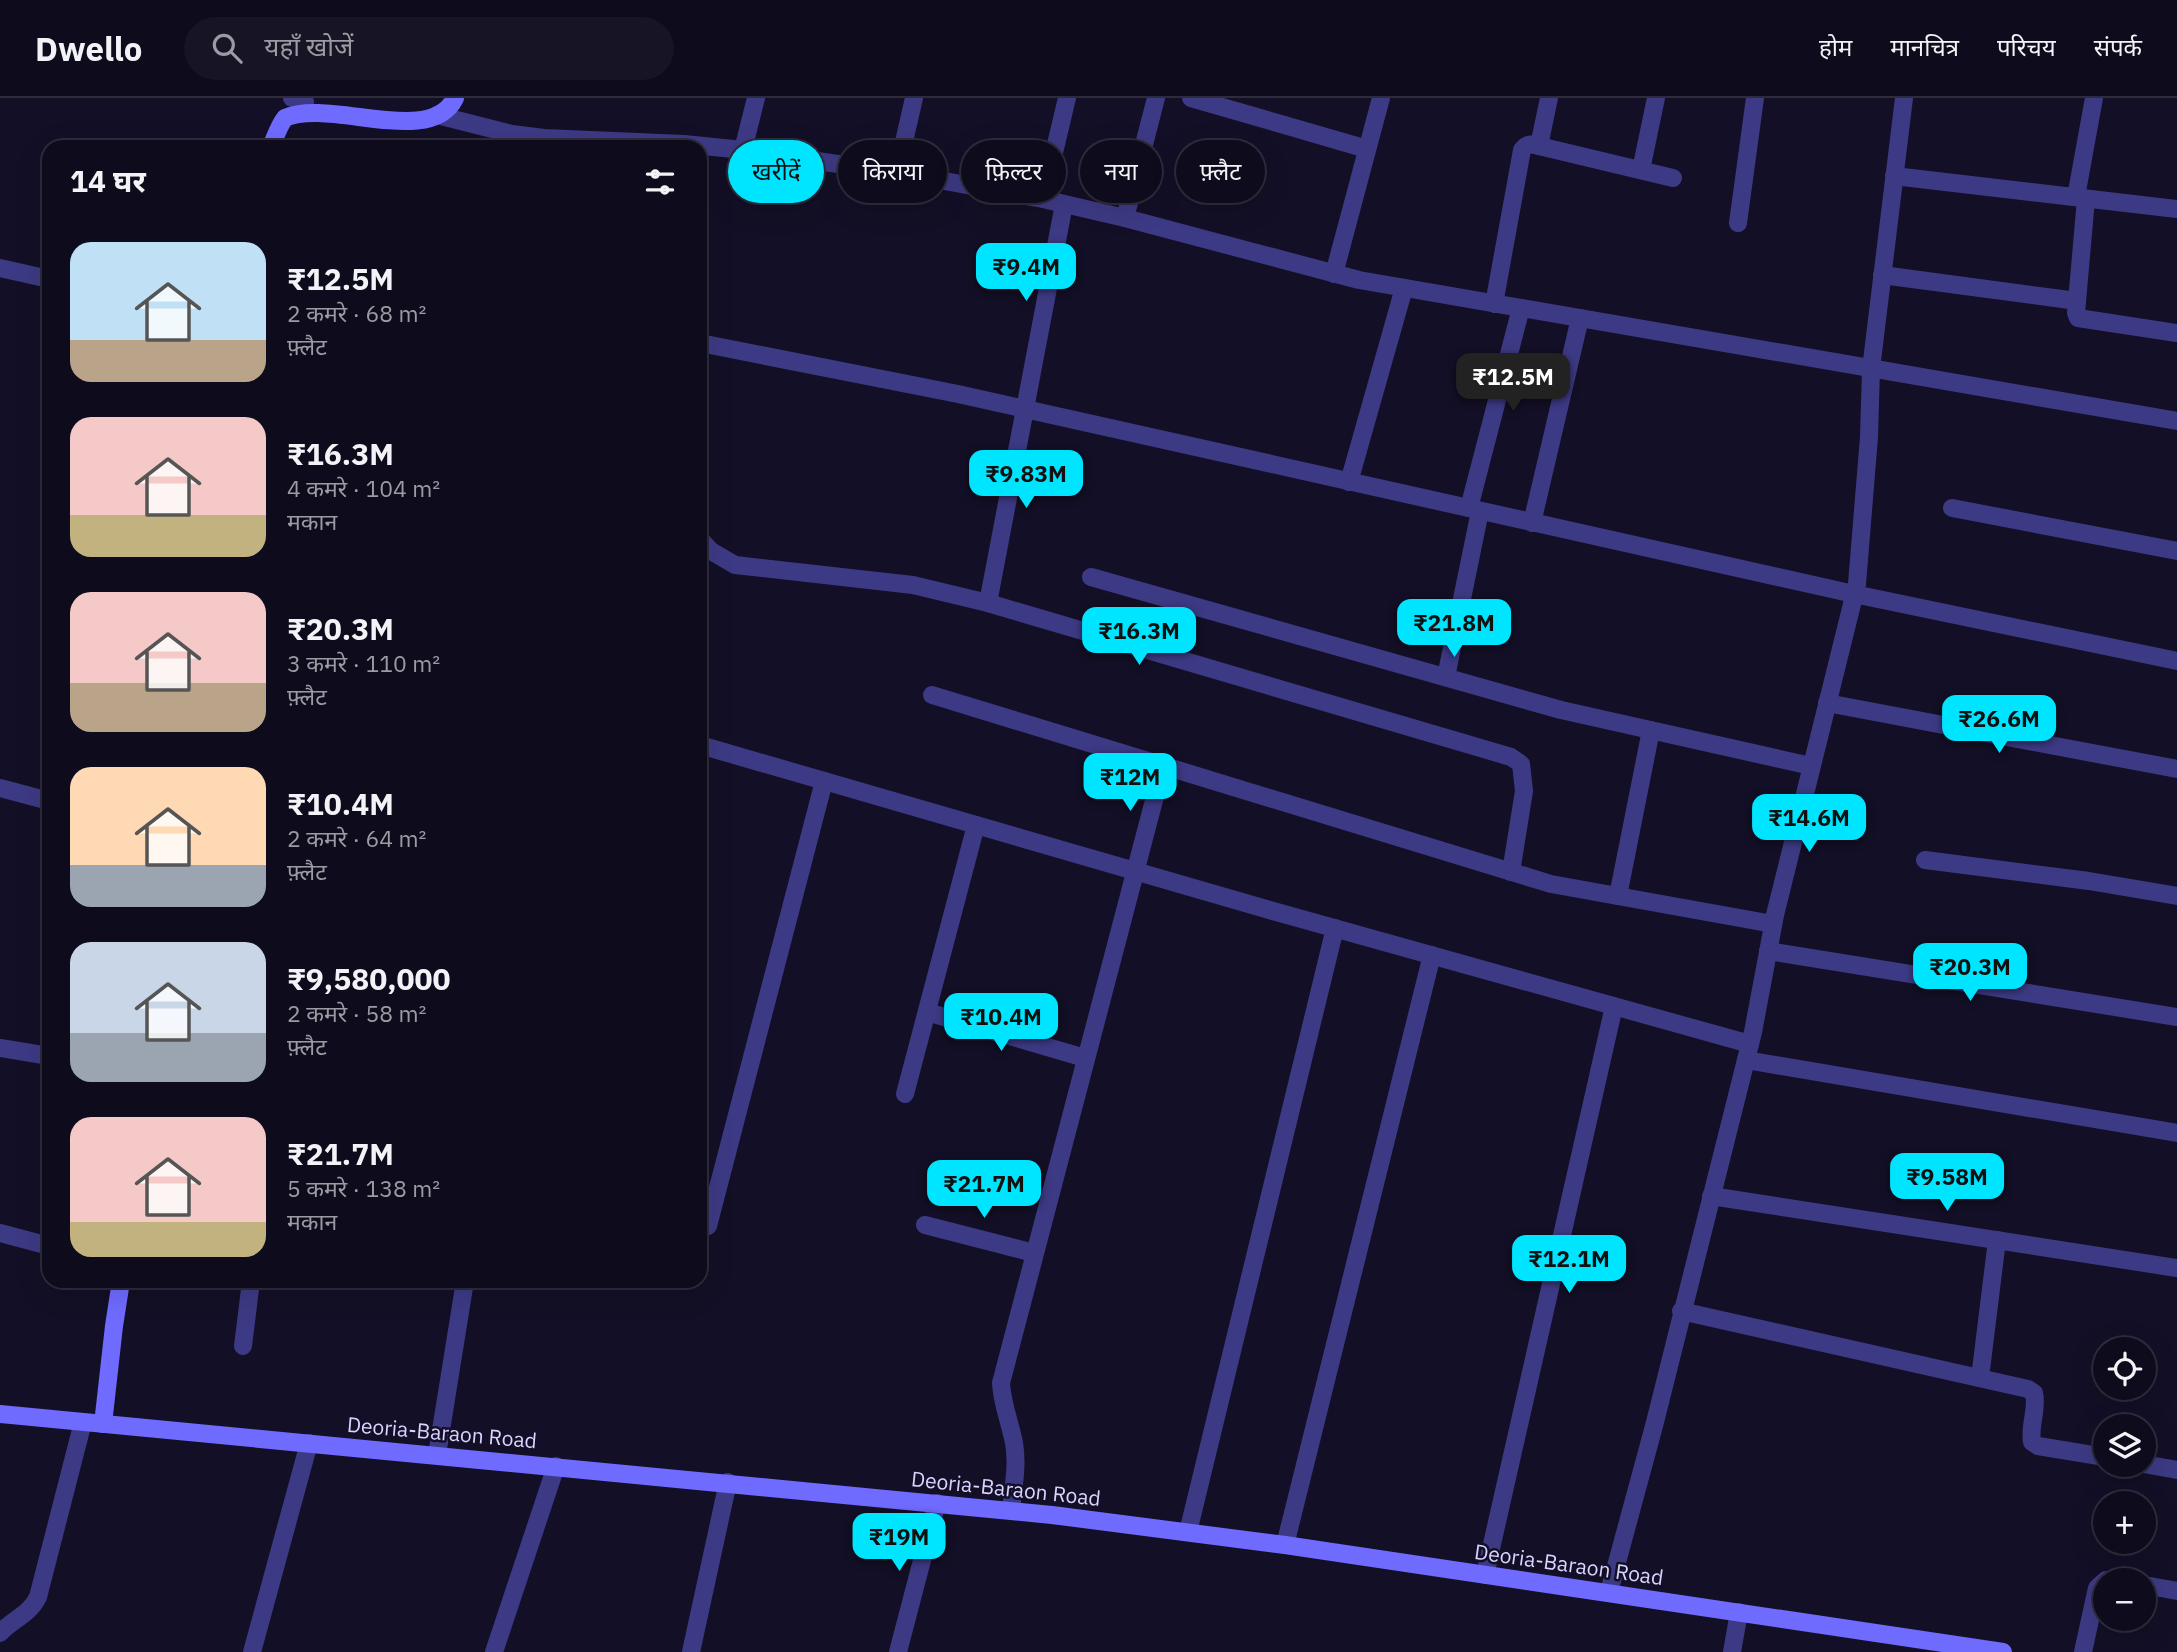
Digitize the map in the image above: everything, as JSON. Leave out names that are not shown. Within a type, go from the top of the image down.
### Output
[{"type":"street","points":[[437,114],[451,107],[455,98]]},
{"type":"street","points":[[746,140],[756,98]]},
{"type":"street","points":[[904,140],[914,98]]},
{"type":"street","points":[[1057,140],[1067,98]]},
{"type":"street","points":[[1125,218],[1156,98]]},
{"type":"street","points":[[1191,98],[1252,106],[1367,149]]},
{"type":"street","points":[[1334,274],[1381,98]]},
{"type":"street","points":[[1539,146],[1549,98]]},
{"type":"street","points":[[1641,170],[1656,98]]},
{"type":"street","points":[[1738,223],[1755,98]]},
{"type":"street","points":[[1609,1592],[1654,1426],[1748,1052],[1773,924],[1854,594],[1869,437],[1871,369],[1904,98]]},
{"type":"street","points":[[2094,98],[2081,198],[2076,313],[2078,318],[2177,333]]},
{"type":"street","points":[[274,140],[285,118],[299,100],[335,99],[417,115],[437,114],[512,134],[591,140]]},
{"type":"street","points":[[1494,304],[1522,150],[1530,144],[1673,178]]},
{"type":"street","points":[[707,146],[728,148]]},
{"type":"street","points":[[1894,176],[2177,209]]},
{"type":"street","points":[[1060,203],[1334,274],[1404,288],[2177,421]]},
{"type":"street","points":[[988,603],[1064,204]]},
{"type":"street","points":[[0,268],[42,277]]},
{"type":"street","points":[[1882,275],[2077,301]]},
{"type":"street","points":[[1349,482],[1404,288]]},
{"type":"street","points":[[1446,677],[1474,510],[1521,308]]},
{"type":"street","points":[[1532,523],[1580,318]]},
{"type":"street","points":[[707,344],[944,391],[1854,594],[2177,660]]},
{"type":"street","points":[[1952,508],[2177,551]]},
{"type":"street","points":[[707,547],[735,565],[913,585],[988,603],[1511,757],[1521,764],[1524,779],[1511,872]]},
{"type":"street","points":[[1091,577],[1562,710],[1811,766]]},
{"type":"street","points":[[932,695],[1551,884],[1773,924]]},
{"type":"street","points":[[1828,703],[2177,769]]},
{"type":"street","points":[[1618,896],[1651,730]]},
{"type":"street","points":[[707,747],[1614,1006],[1748,1052],[2177,1133]]},
{"type":"street","points":[[1011,1511],[1014,1441],[1002,1402],[1001,1382],[1163,765]]},
{"type":"street","points":[[708,1226],[824,781]]},
{"type":"street","points":[[0,788],[42,799]]},
{"type":"street","points":[[905,1094],[976,825]]},
{"type":"street","points":[[1925,860],[2089,881],[2177,896]]},
{"type":"street","points":[[1188,1532],[1335,928]]},
{"type":"street","points":[[1768,951],[2177,1017]]},
{"type":"street","points":[[1285,1545],[1432,955]]},
{"type":"street","points":[[1485,1575],[1614,1006]]},
{"type":"street","points":[[927,1012],[1085,1058]]},
{"type":"street","points":[[0,1048],[42,1055]]},
{"type":"street","points":[[1710,1196],[2177,1268]]},
{"type":"street","points":[[925,1226],[1034,1252]]},
{"type":"street","points":[[0,1233],[42,1244]]},
{"type":"street","points":[[1980,1378],[1997,1240]]},
{"type":"street","points":[[103,1424],[120,1288]]},
{"type":"street","points":[[243,1346],[250,1288]]},
{"type":"street","points":[[438,1455],[464,1288]]},
{"type":"street","points":[[1681,1311],[2028,1389],[2034,1393],[2036,1401],[2032,1442],[2038,1446],[2093,1455]]},
{"type":"street","name":"Deoria-Baraon Road","points":[[0,1414],[727,1482],[1188,1532],[2003,1652]]},
{"type":"street","points":[[0,1633],[32,1609],[38,1597],[83,1422]]},
{"type":"street","points":[[252,1652],[309,1443]]},
{"type":"street","points":[[494,1652],[556,1466]]},
{"type":"street","points":[[2156,1466],[2177,1470]]},
{"type":"street","points":[[691,1652],[727,1482]]},
{"type":"street","points":[[898,1652],[937,1503]]},
{"type":"street","points":[[2156,1587],[2177,1591]]},
{"type":"street","points":[[2083,1652],[2093,1606]]},
{"type":"street","points":[[1732,1652],[1739,1612]]}]
